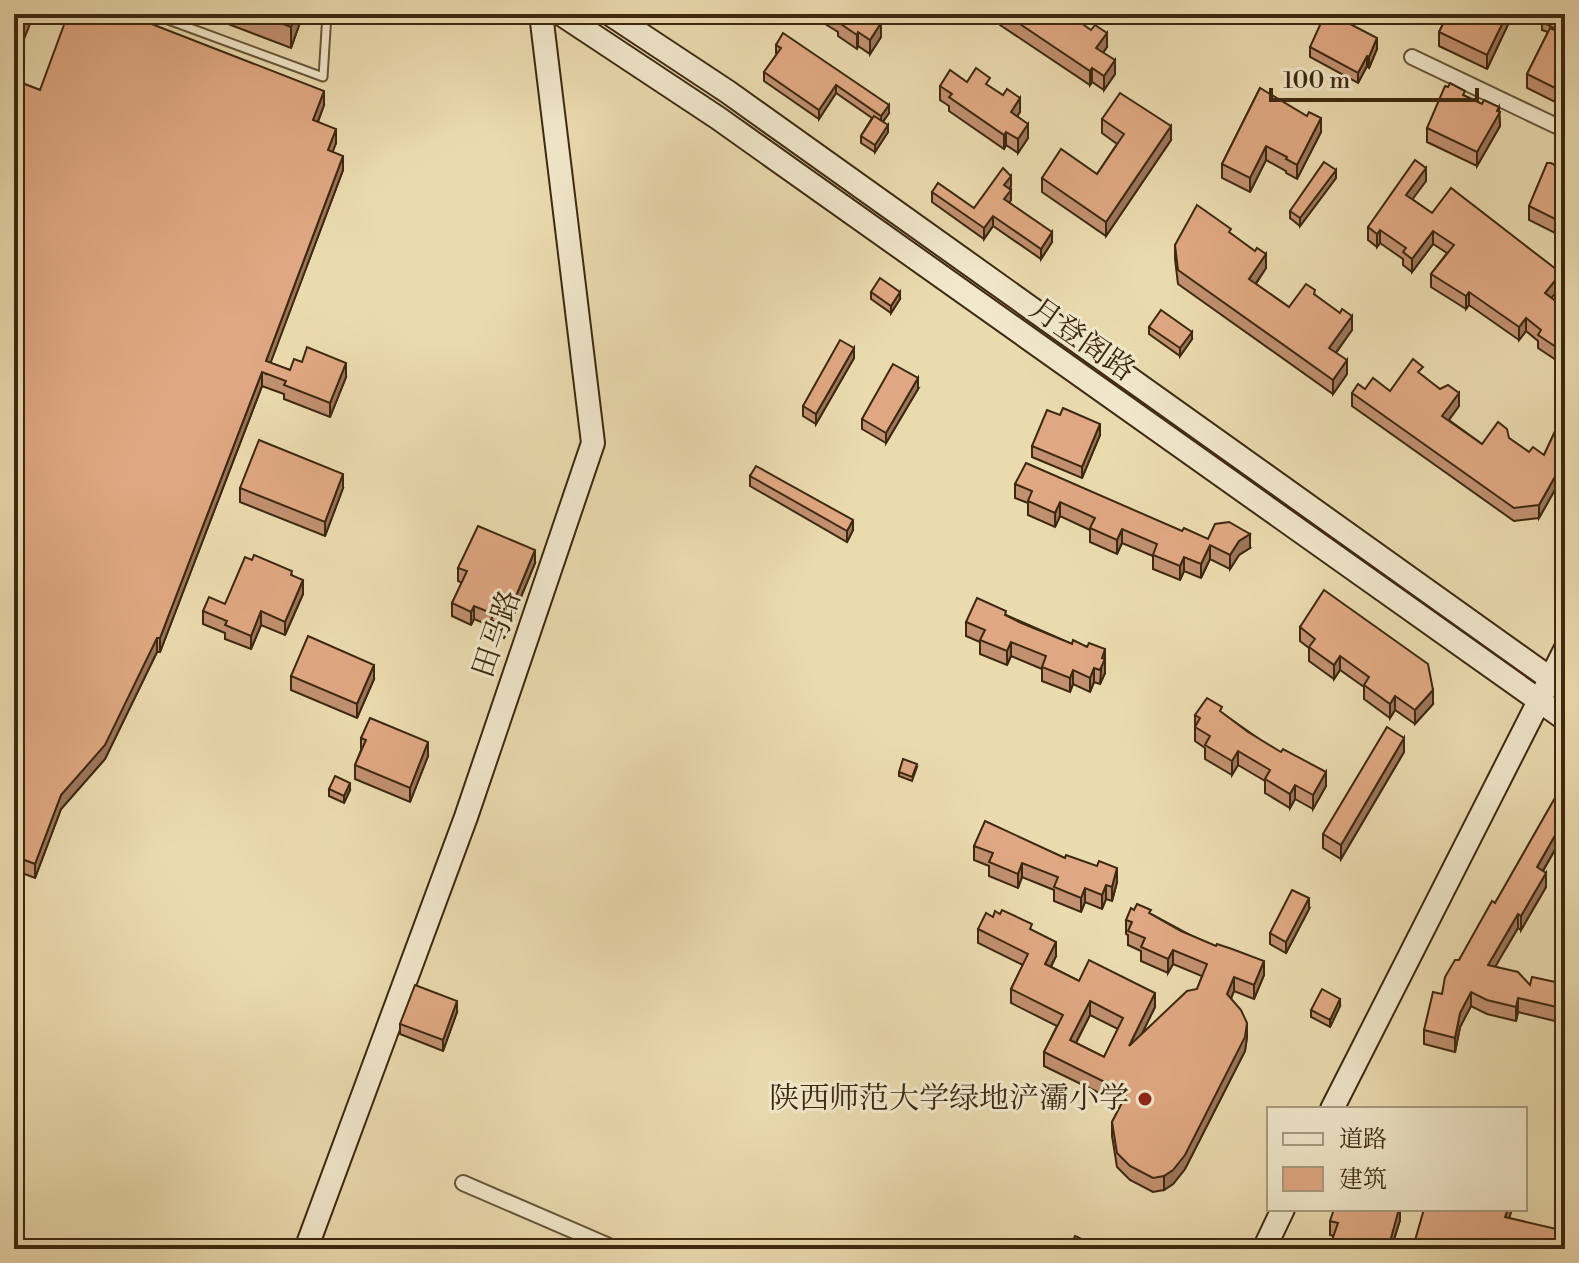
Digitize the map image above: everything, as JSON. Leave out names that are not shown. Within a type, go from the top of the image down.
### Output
[{"type":"main road","name":"田马路","points":[[306,1249],[466,817],[593,443],[541,14]]},
{"type":"main road","name":"月登阁路","points":[[561,14],[718,118],[1565,719]]},
{"type":"main road","name":"月登阁路","points":[[610,14],[728,92],[1560,685]]},
{"type":"main road","points":[[1333,1107],[1539,701],[1560,685],[1565,650]]},
{"type":"main road","points":[[1264,1249],[1282,1211]]},
{"type":"street","points":[[1412,57],[1565,130]]},
{"type":"street","points":[[463,1183],[616,1249]]},
{"type":"lane","points":[[152,14],[323,77],[327,14]]},
{"type":"building","points":[[14,14],[28,14],[14,50]]},
{"type":"building","points":[[68,14],[126,14],[324,91],[313,120],[336,129],[328,150],[343,156],[266,361],[290,370],[294,359],[302,362],[307,347],[346,363],[330,403],[284,385],[286,381],[262,372],[160,638],[157,638],[105,745],[61,795],[35,864],[14,856],[14,80],[40,90]]},
{"type":"building","points":[[256,14],[295,14],[291,27]]},
{"type":"building","points":[[831,14],[868,14],[881,23],[870,40],[858,32],[857,35]]},
{"type":"building","points":[[1005,14],[1068,14],[1091,30],[1095,25],[1107,33],[1096,48],[1115,60],[1104,76],[1092,68],[1090,71]]},
{"type":"building","points":[[1325,14],[1331,14],[1377,38],[1358,73],[1310,47]]},
{"type":"building","points":[[1448,14],[1507,14],[1487,55],[1439,32]]},
{"type":"building","points":[[1545,14],[1563,14],[1556,29],[1542,22]]},
{"type":"building","points":[[1550,28],[1565,35],[1565,93],[1527,74]]},
{"type":"building","points":[[783,33],[889,105],[881,116],[836,85],[819,110],[764,72],[781,48],[776,45]]},
{"type":"building","points":[[976,68],[990,78],[986,84],[1003,95],[1007,89],[1020,98],[1011,112],[1028,124],[1018,139],[1006,132],[1004,135],[949,97],[952,94],[940,86],[950,70],[967,82]]},
{"type":"building","points":[[1450,83],[1465,91],[1463,95],[1482,104],[1484,100],[1499,107],[1497,111],[1500,112],[1477,152],[1427,128],[1445,86],[1448,87]]},
{"type":"building","points":[[1260,88],[1307,116],[1309,112],[1321,118],[1297,165],[1266,146],[1250,178],[1222,164]]},
{"type":"building","points":[[1120,93],[1171,126],[1106,222],[1042,178],[1061,149],[1097,174],[1124,134],[1102,119]]},
{"type":"building","points":[[874,116],[888,125],[875,145],[861,136]]},
{"type":"building","points":[[1415,160],[1426,168],[1406,195],[1432,213],[1451,188],[1561,273],[1545,293],[1565,308],[1565,353],[1538,335],[1541,330],[1526,318],[1519,327],[1469,292],[1466,296],[1431,274],[1454,245],[1433,231],[1412,259],[1403,252],[1406,248],[1380,230],[1377,234],[1368,227]]},
{"type":"building","points":[[1324,162],[1336,170],[1300,218],[1290,211]]},
{"type":"building","points":[[1547,163],[1565,170],[1565,224],[1529,206]]},
{"type":"building","points":[[1003,168],[1011,176],[1004,185],[1011,190],[1004,199],[1052,232],[1041,249],[993,216],[984,228],[932,192],[938,183],[974,208]]},
{"type":"building","points":[[1197,205],[1255,251],[1257,248],[1266,254],[1249,279],[1289,307],[1306,284],[1315,290],[1314,294],[1340,313],[1342,309],[1352,316],[1329,348],[1347,360],[1333,380],[1178,270],[1175,245]]},
{"type":"building","points":[[880,278],[900,292],[891,306],[871,292]]},
{"type":"building","points":[[1161,310],[1192,332],[1180,348],[1149,327]]},
{"type":"building","points":[[840,340],[854,348],[816,414],[803,406]]},
{"type":"building","points":[[1413,359],[1423,367],[1418,372],[1440,389],[1448,385],[1459,393],[1442,416],[1482,444],[1498,422],[1507,429],[1509,438],[1529,452],[1533,447],[1544,455],[1565,410],[1565,453],[1557,449],[1561,466],[1539,505],[1514,508],[1352,393],[1358,384],[1365,389],[1373,378],[1390,391]]},
{"type":"building","points":[[893,364],[918,378],[886,433],[862,419]]},
{"type":"building","points":[[1063,408],[1100,424],[1082,467],[1032,446],[1047,410],[1060,415]]},
{"type":"building","points":[[259,440],[343,474],[325,522],[240,488]]},
{"type":"building","points":[[1026,463],[1182,531],[1184,528],[1208,539],[1215,524],[1229,522],[1250,534],[1239,541],[1230,555],[1210,545],[1201,564],[1184,557],[1180,566],[1153,555],[1157,544],[1122,529],[1117,540],[1090,528],[1095,518],[1060,502],[1055,513],[1028,501],[1032,491],[1015,484]]},
{"type":"building","points":[[756,466],[853,520],[847,531],[750,476]]},
{"type":"building","points":[[478,526],[535,550],[504,625],[491,620],[494,614],[474,606],[471,612],[452,603],[467,571],[458,568]]},
{"type":"building","points":[[254,555],[292,571],[291,575],[303,580],[285,622],[261,611],[251,636],[203,611],[209,597],[225,604],[245,557],[252,560]]},
{"type":"building","points":[[1324,590],[1428,664],[1433,690],[1415,710],[1395,696],[1390,704],[1364,685],[1369,677],[1340,656],[1334,665],[1309,647],[1315,639],[1300,627]]},
{"type":"building","points":[[977,598],[1006,611],[1005,615],[1019,622],[1072,644],[1073,640],[1087,647],[1089,643],[1105,649],[1100,670],[1094,668],[1090,678],[1073,670],[1070,678],[1042,667],[1046,656],[1011,642],[1007,651],[980,640],[985,630],[966,622]]},
{"type":"building","points":[[308,636],[374,665],[357,704],[291,676]]},
{"type":"building","points":[[1207,698],[1222,707],[1220,711],[1248,732],[1281,752],[1283,749],[1326,772],[1313,795],[1295,785],[1290,794],[1265,779],[1270,770],[1238,751],[1232,761],[1205,745],[1210,736],[1195,727],[1200,718],[1195,715]]},
{"type":"building","points":[[370,718],[428,742],[410,788],[355,765],[366,740],[361,738]]},
{"type":"building","points":[[1387,727],[1404,738],[1341,845],[1323,834]]},
{"type":"building","points":[[903,759],[917,764],[912,777],[899,772]]},
{"type":"building","points":[[335,776],[350,783],[344,796],[329,789]]},
{"type":"building","points":[[1565,787],[1565,828],[1561,825],[1537,867],[1546,873],[1488,965],[1518,972],[1530,985],[1532,977],[1565,984],[1565,1018],[1559,1017],[1561,1008],[1518,998],[1516,1007],[1487,1000],[1471,992],[1460,1013],[1455,1038],[1424,1030],[1433,992],[1442,994],[1445,977],[1455,960],[1459,960],[1560,789]]},
{"type":"building","points":[[985,821],[1065,858],[1066,855],[1097,866],[1099,861],[1117,868],[1112,887],[1106,885],[1102,895],[1085,888],[1081,898],[1054,887],[1058,877],[1022,863],[1018,874],[989,862],[993,853],[974,846]]},
{"type":"building","points":[[1292,890],[1309,898],[1286,942],[1270,933]]},
{"type":"building","points":[[1137,904],[1181,931],[1264,961],[1254,985],[1234,977],[1227,994],[1241,1010],[1247,1023],[1245,1037],[1185,1155],[1173,1170],[1153,1178],[1130,1166],[1117,1153],[1112,1122],[1127,1093],[1044,1052],[1063,1015],[1011,989],[1028,954],[978,929],[986,913],[993,917],[995,911],[1000,914],[1002,910],[1032,924],[1030,929],[1056,942],[1045,964],[1079,981],[1089,960],[1155,993],[1129,1046],[1187,991],[1197,989],[1207,964],[1173,950],[1168,959],[1141,947],[1145,938],[1128,931],[1132,922],[1126,920],[1131,908],[1134,910]],"holes":[[[1090,1001],[1123,1018],[1104,1057],[1070,1040]]]},
{"type":"building","points":[[415,985],[457,1001],[443,1040],[400,1024]]},
{"type":"building","points":[[1322,989],[1340,999],[1330,1020],[1311,1010]]},
{"type":"building","points":[[1333,1211],[1398,1211],[1388,1249],[1338,1249],[1339,1245],[1331,1243],[1338,1223],[1330,1221]]},
{"type":"building","points":[[1423,1211],[1507,1211],[1505,1217],[1565,1231],[1565,1249],[1432,1249],[1414,1244]]},
{"type":"building","points":[[1075,1236],[1103,1249],[1069,1249]]},
{"type":"building","points":[[483,1239],[507,1249],[478,1249]]},
{"type":"place","name":"陕西师范大学绿地浐灞小学","points":[[1145,1099]]}]
